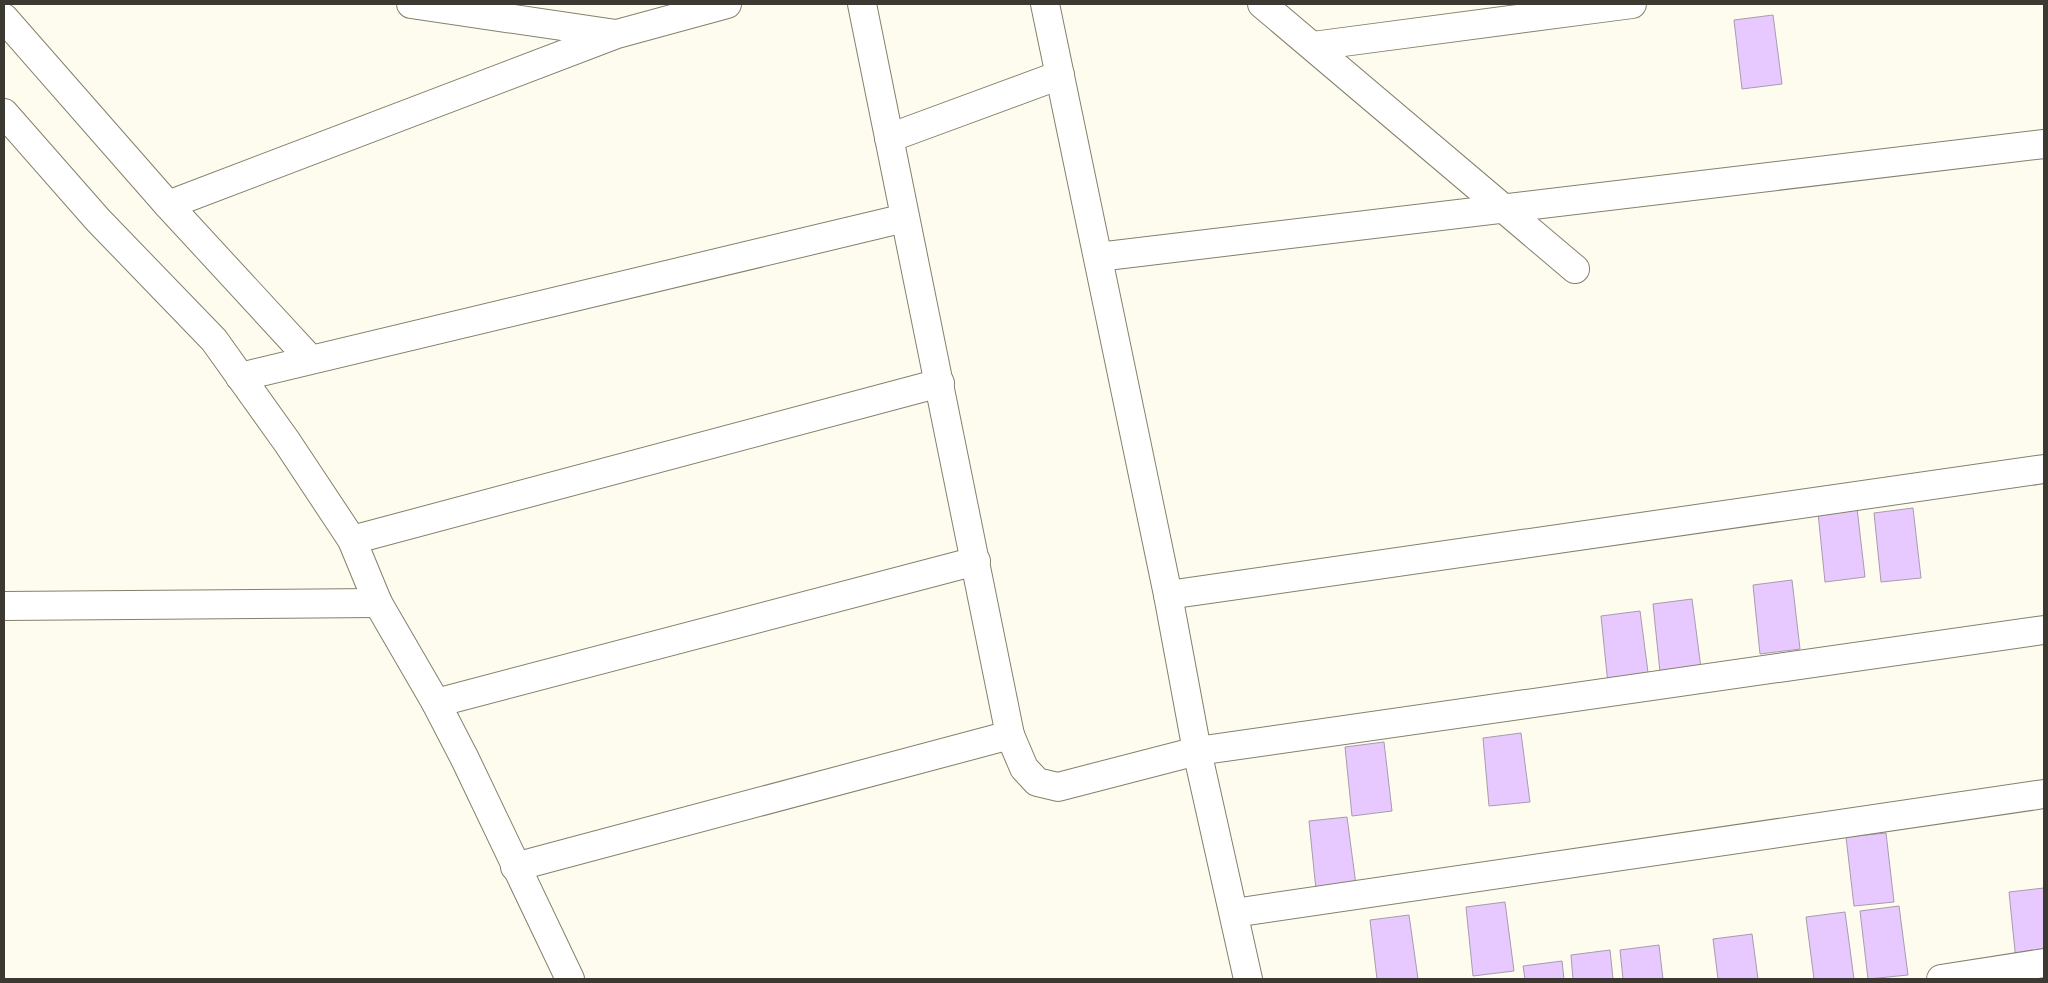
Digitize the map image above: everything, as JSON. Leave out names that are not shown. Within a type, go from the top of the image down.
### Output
[{"type":"street","points":[[411,4],[617,34]]},
{"type":"street","points":[[168,205],[617,34],[726,4]]},
{"type":"street","points":[[862,4],[1010,735],[1024,768],[1037,782],[1058,786],[1198,750],[2044,630]]},
{"type":"street","points":[[1045,4],[1168,595],[1198,750],[1248,979]]},
{"type":"street","points":[[1262,4],[1575,268]]},
{"type":"street","points":[[1313,46],[1632,4]]},
{"type":"street","points":[[4,18],[168,205],[310,359]]},
{"type":"street","points":[[889,138],[1060,75]]},
{"type":"street","points":[[4,113],[98,220],[214,340],[287,442],[352,540],[378,603],[436,702],[570,979]]},
{"type":"street","points":[[1098,257],[2044,144]]},
{"type":"street","points":[[240,377],[905,218]]},
{"type":"street","points":[[352,540],[940,384]]},
{"type":"street","points":[[1168,595],[2044,469]]},
{"type":"street","points":[[436,702],[976,561]]},
{"type":"street","points":[[4,606],[378,603]]},
{"type":"street","points":[[515,867],[1010,735]]},
{"type":"street","points":[[1234,913],[2044,794]]},
{"type":"street","points":[[1941,979],[2044,963]]},
{"type":"building","points":[[1773,15],[1782,84],[1742,89],[1734,20]]},
{"type":"building","points":[[1857,508],[1865,577],[1825,582],[1818,513]]},
{"type":"building","points":[[1913,508],[1921,578],[1881,582],[1874,513]]},
{"type":"building","points":[[1792,580],[1800,649],[1760,654],[1753,585]]},
{"type":"building","points":[[1692,599],[1701,668],[1660,672],[1653,604]]},
{"type":"building","points":[[1640,611],[1649,680],[1608,684],[1601,616]]},
{"type":"building","points":[[1521,733],[1530,802],[1489,806],[1483,738]]},
{"type":"building","points":[[1384,742],[1392,811],[1352,816],[1345,747]]},
{"type":"building","points":[[1347,817],[1356,885],[1316,890],[1309,821]]},
{"type":"building","points":[[1886,833],[1894,902],[1854,906],[1846,837]]},
{"type":"building","points":[[2044,888],[2044,958],[2016,961],[2009,892]]},
{"type":"building","points":[[1505,902],[1514,971],[1473,976],[1466,907]]},
{"type":"building","points":[[1899,906],[1908,975],[1868,979],[1860,911]]},
{"type":"building","points":[[1845,912],[1854,979],[1814,979],[1806,917]]},
{"type":"building","points":[[1409,915],[1418,979],[1377,979],[1370,920]]},
{"type":"building","points":[[1752,934],[1758,979],[1718,979],[1713,939]]},
{"type":"building","points":[[1659,945],[1663,979],[1623,979],[1620,950]]},
{"type":"building","points":[[1610,950],[1613,979],[1573,979],[1571,955]]},
{"type":"building","points":[[1562,961],[1564,979],[1525,979],[1523,966]]}]
